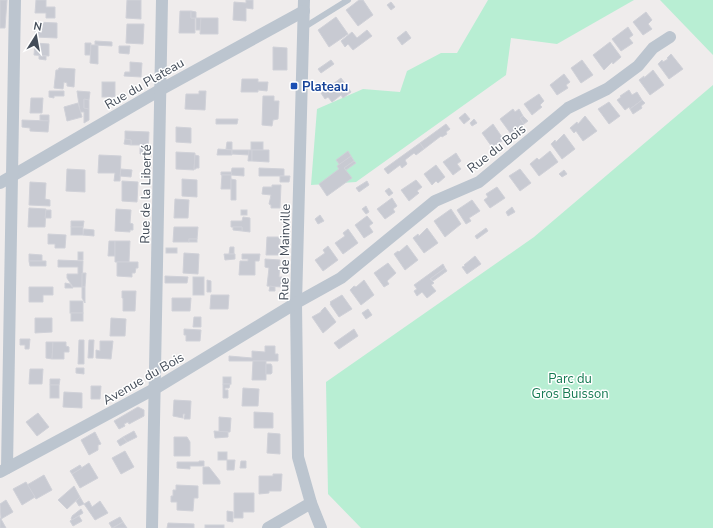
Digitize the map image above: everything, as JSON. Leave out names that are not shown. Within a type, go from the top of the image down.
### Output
[{"type":"street","points":[[3,470],[13,175],[15,0]]},
{"type":"street","name":"Rue de la Liberté","points":[[152,528],[156,388],[162,0]]},
{"type":"street","name":"Rue du Plateau","points":[[0,183],[304,5]]},
{"type":"street","name":"Rue de Mainville","points":[[304,5],[296,303],[298,457],[311,503],[321,528]]},
{"type":"street","name":"Rue du Bois","points":[[296,303],[341,278],[435,201],[479,182],[568,108],[607,89],[638,66],[653,48],[670,37]]},
{"type":"street","name":"Avenue du Bois","points":[[3,470],[156,388],[296,303]]},
{"type":"street","points":[[268,528],[311,503]]},
{"type":"lane","points":[[303,28],[348,0]]},
{"type":"green space","points":[[488,0],[634,0],[557,44],[511,38],[506,75],[356,182],[311,185],[317,109],[363,89],[400,92],[407,71],[441,53],[457,53]]},
{"type":"green space","points":[[660,0],[713,0],[713,55]]},
{"type":"green space","name":"Parc du Gros Buisson","points":[[713,85],[713,528],[361,528],[328,494],[326,382],[534,237]]},
{"type":"building","points":[[0,0],[7,0],[5,28],[0,28]]},
{"type":"building","points":[[36,0],[46,0],[46,7],[55,7],[55,18],[46,18],[46,13],[35,13]]},
{"type":"building","points":[[127,0],[141,0],[141,19],[126,18]]},
{"type":"building","points":[[246,0],[253,0],[253,9],[246,8],[246,21],[233,20],[234,2],[246,3]]},
{"type":"building","points":[[359,0],[363,0],[373,15],[358,26],[346,10]]},
{"type":"building","points":[[391,2],[395,7],[391,10],[387,5]]},
{"type":"building","points":[[180,11],[191,11],[191,18],[195,18],[195,33],[179,33]]},
{"type":"building","points":[[191,11],[196,12],[196,18],[191,18]]},
{"type":"building","points":[[646,12],[652,20],[648,24],[652,29],[643,35],[633,22]]},
{"type":"building","points":[[336,17],[348,34],[329,47],[318,30]]},
{"type":"building","points":[[196,18],[201,18],[200,30],[196,30]]},
{"type":"building","points":[[201,18],[218,18],[218,34],[200,34]]},
{"type":"building","points":[[36,22],[57,23],[57,38],[35,37]]},
{"type":"building","points":[[127,24],[144,24],[143,44],[126,43]]},
{"type":"building","points":[[628,27],[633,35],[629,38],[633,43],[621,51],[612,39]]},
{"type":"building","points":[[367,30],[372,36],[353,50],[348,44],[345,47],[341,41],[352,32],[357,38]]},
{"type":"building","points":[[406,31],[411,38],[402,45],[397,38]]},
{"type":"building","points":[[95,41],[112,42],[112,46],[95,45]]},
{"type":"building","points":[[610,42],[621,57],[613,64],[612,62],[604,70],[593,55]]},
{"type":"building","points":[[35,43],[49,44],[49,56],[34,55]]},
{"type":"building","points":[[85,43],[91,43],[90,55],[85,55]]},
{"type":"building","points":[[91,45],[98,45],[98,64],[90,63]]},
{"type":"building","points":[[119,46],[130,46],[129,54],[119,53]]},
{"type":"building","points":[[273,47],[287,48],[287,70],[273,70]]},
{"type":"building","points":[[671,54],[683,69],[669,79],[658,64],[662,60],[663,62],[668,59],[667,58]]},
{"type":"building","points":[[39,56],[46,56],[46,60],[39,59]]},
{"type":"building","points":[[331,60],[334,64],[321,73],[318,69]]},
{"type":"building","points":[[582,60],[593,75],[581,83],[571,68]]},
{"type":"building","points":[[130,62],[142,63],[141,77],[124,76],[125,72],[130,72]]},
{"type":"building","points":[[59,68],[75,69],[74,87],[67,86],[67,83],[64,82],[63,89],[54,88],[56,70]]},
{"type":"building","points":[[653,70],[664,85],[650,95],[639,80],[644,76],[644,78]]},
{"type":"building","points":[[564,74],[570,82],[566,85],[568,88],[557,95],[550,85]]},
{"type":"building","points":[[341,78],[351,92],[343,98],[341,95],[332,102],[328,97],[325,99],[321,93]]},
{"type":"building","points":[[242,79],[258,79],[258,82],[268,82],[267,91],[258,90],[258,92],[241,92]]},
{"type":"building","points":[[102,82],[115,82],[115,97],[102,97]]},
{"type":"building","points":[[629,90],[632,95],[637,92],[642,100],[630,109],[629,107],[625,110],[617,100]]},
{"type":"building","points":[[49,91],[64,91],[64,96],[54,96],[54,98],[49,97]]},
{"type":"building","points":[[77,91],[90,92],[89,100],[84,99],[84,108],[89,109],[89,120],[84,123],[84,112],[80,112]]},
{"type":"building","points":[[199,91],[206,91],[205,110],[185,109],[186,94],[199,94]]},
{"type":"building","points":[[539,94],[544,101],[540,105],[542,107],[532,115],[524,104]]},
{"type":"building","points":[[263,96],[274,96],[274,101],[279,101],[278,119],[273,120],[272,126],[262,125]]},
{"type":"building","points":[[31,98],[43,98],[42,113],[30,113]]},
{"type":"building","points":[[84,99],[89,100],[89,109],[84,108]]},
{"type":"building","points":[[642,100],[645,103],[641,106],[642,108],[633,114],[630,109]]},
{"type":"building","points":[[609,102],[620,116],[609,124],[598,109]]},
{"type":"building","points":[[78,103],[82,117],[67,121],[64,107]]},
{"type":"building","points":[[513,109],[515,112],[519,109],[523,116],[520,118],[524,124],[511,134],[500,119]]},
{"type":"building","points":[[465,113],[470,119],[464,124],[459,118]]},
{"type":"building","points":[[40,115],[49,115],[49,121],[40,120]]},
{"type":"building","points":[[523,116],[528,121],[524,124],[520,118]]},
{"type":"building","points":[[585,116],[597,131],[583,141],[576,131],[574,133],[570,128],[577,122],[578,124]]},
{"type":"building","points":[[216,119],[238,119],[237,124],[216,124]]},
{"type":"building","points":[[474,119],[477,123],[472,126],[470,123]]},
{"type":"building","points":[[22,120],[49,121],[48,132],[30,131],[30,128],[22,127]]},
{"type":"building","points":[[446,124],[450,129],[446,132],[447,134],[442,137],[441,136],[424,149],[420,143]]},
{"type":"building","points":[[493,124],[504,140],[492,147],[482,133]]},
{"type":"building","points":[[176,127],[191,128],[191,143],[176,142]]},
{"type":"building","points":[[125,131],[149,132],[148,154],[140,154],[140,145],[131,145],[131,140],[125,139]]},
{"type":"building","points":[[564,134],[575,149],[562,159],[551,144],[555,140],[556,142]]},
{"type":"building","points":[[125,139],[131,140],[131,145],[124,144]]},
{"type":"building","points":[[227,142],[232,142],[232,150],[226,149]]},
{"type":"building","points":[[251,142],[263,142],[263,150],[251,150]]},
{"type":"building","points":[[420,143],[424,149],[416,155],[414,153],[405,160],[407,164],[402,168],[400,165],[388,174],[384,169]]},
{"type":"building","points":[[218,149],[232,150],[232,155],[217,155]]},
{"type":"building","points":[[232,150],[249,150],[249,155],[232,154]]},
{"type":"building","points":[[249,150],[252,150],[252,161],[248,161]]},
{"type":"building","points":[[252,150],[269,150],[269,162],[252,161]]},
{"type":"building","points":[[348,151],[351,156],[340,165],[336,160]]},
{"type":"building","points":[[550,151],[558,162],[539,176],[530,164],[537,158],[539,160]]},
{"type":"building","points":[[176,152],[195,153],[194,170],[176,169]]},
{"type":"building","points":[[456,153],[461,161],[457,164],[461,169],[453,175],[443,162]]},
{"type":"building","points":[[99,155],[121,156],[120,181],[114,181],[115,173],[98,173]]},
{"type":"building","points":[[195,155],[199,156],[199,168],[194,169]]},
{"type":"building","points":[[351,156],[354,161],[344,168],[352,178],[327,196],[319,184],[339,169],[337,166]]},
{"type":"building","points":[[354,161],[356,163],[346,170],[344,168]]},
{"type":"building","points":[[436,165],[445,177],[438,183],[436,181],[432,185],[424,174]]},
{"type":"building","points":[[232,168],[244,168],[244,176],[231,175]]},
{"type":"building","points":[[259,168],[284,169],[284,176],[259,176]]},
{"type":"building","points":[[67,169],[85,170],[85,192],[66,191]]},
{"type":"building","points":[[121,169],[132,170],[131,177],[120,176]]},
{"type":"building","points":[[520,169],[531,183],[520,191],[509,176]]},
{"type":"building","points":[[564,170],[567,174],[562,177],[559,174]]},
{"type":"building","points":[[221,172],[232,172],[231,175],[221,175]]},
{"type":"building","points":[[222,175],[231,175],[231,189],[221,189]]},
{"type":"building","points":[[280,176],[290,176],[289,182],[280,182]]},
{"type":"building","points":[[182,179],[197,180],[197,197],[182,196]]},
{"type":"building","points":[[231,179],[236,180],[236,200],[231,200]]},
{"type":"building","points":[[416,180],[422,187],[417,191],[419,193],[409,201],[401,190]]},
{"type":"building","points":[[122,181],[138,182],[137,202],[122,201]]},
{"type":"building","points":[[367,181],[369,185],[359,192],[356,188]]},
{"type":"building","points":[[30,182],[46,183],[45,199],[50,200],[50,206],[29,205]]},
{"type":"building","points":[[272,185],[281,185],[280,208],[271,208],[271,205],[269,204],[271,195],[262,194],[263,187],[272,187]]},
{"type":"building","points":[[497,187],[505,198],[490,208],[484,200],[488,197],[486,194]]},
{"type":"building","points":[[389,188],[393,193],[389,196],[385,191]]},
{"type":"building","points":[[392,198],[397,206],[393,209],[395,212],[385,219],[377,209]]},
{"type":"building","points":[[175,199],[189,200],[188,218],[174,218]]},
{"type":"building","points":[[472,200],[480,211],[469,218],[471,221],[466,224],[457,210]]},
{"type":"building","points":[[366,206],[369,212],[366,214],[362,209]]},
{"type":"building","points":[[512,207],[515,212],[508,216],[506,212]]},
{"type":"building","points":[[29,208],[46,209],[45,227],[28,227]]},
{"type":"building","points":[[116,209],[131,210],[130,223],[133,224],[133,230],[130,230],[130,232],[115,231]]},
{"type":"building","points":[[451,209],[461,224],[445,237],[434,221]]},
{"type":"building","points":[[46,210],[51,210],[51,218],[45,218]]},
{"type":"building","points":[[241,210],[247,210],[247,215],[241,215]]},
{"type":"building","points":[[320,215],[324,221],[318,224],[315,219]]},
{"type":"building","points":[[367,216],[373,223],[369,226],[373,232],[364,238],[355,225]]},
{"type":"building","points":[[243,217],[250,218],[250,232],[242,231],[242,227],[231,227],[231,221],[242,221]]},
{"type":"building","points":[[71,221],[84,221],[83,227],[71,227]]},
{"type":"building","points":[[71,227],[83,227],[83,235],[71,235]]},
{"type":"building","points":[[174,227],[198,227],[197,239],[189,239],[189,242],[173,242]]},
{"type":"building","points":[[233,227],[242,227],[242,231],[233,230]]},
{"type":"building","points":[[427,228],[438,243],[424,253],[413,238],[418,234],[419,236]]},
{"type":"building","points":[[486,228],[488,231],[477,239],[475,236]]},
{"type":"building","points":[[84,229],[94,230],[94,236],[83,235]]},
{"type":"building","points":[[348,229],[358,243],[343,254],[335,243],[345,236],[343,233]]},
{"type":"building","points":[[48,234],[66,235],[65,248],[55,248],[55,244],[48,244]]},
{"type":"building","points":[[267,237],[280,237],[280,255],[266,255]]},
{"type":"building","points":[[189,239],[197,239],[197,242],[189,242]]},
{"type":"building","points":[[109,241],[115,241],[115,256],[108,256]]},
{"type":"building","points":[[115,241],[130,241],[129,262],[115,262]]},
{"type":"building","points":[[407,245],[418,260],[405,270],[394,254],[398,251],[399,252]]},
{"type":"building","points":[[328,246],[338,260],[323,271],[315,260],[325,253],[323,250]]},
{"type":"building","points":[[230,247],[234,247],[234,254],[229,254]]},
{"type":"building","points":[[166,248],[177,248],[177,253],[166,253]]},
{"type":"building","points":[[78,252],[83,252],[83,260],[78,260]]},
{"type":"building","points":[[184,253],[199,254],[198,274],[183,273]]},
{"type":"building","points":[[29,254],[42,255],[42,261],[29,261]]},
{"type":"building","points":[[224,254],[235,254],[235,259],[225,260]]},
{"type":"building","points":[[242,254],[260,254],[259,261],[255,261],[255,275],[239,275],[240,261],[248,261],[248,259],[242,259]]},
{"type":"building","points":[[475,256],[481,264],[467,274],[462,267]]},
{"type":"building","points":[[265,259],[280,260],[279,277],[282,277],[282,287],[267,286],[269,268],[265,267]]},
{"type":"building","points":[[58,260],[83,261],[82,287],[73,287],[67,278],[67,274],[78,274],[78,267],[58,267]]},
{"type":"building","points":[[29,261],[46,261],[46,266],[30,266]]},
{"type":"building","points":[[117,262],[138,262],[138,268],[136,268],[135,273],[132,273],[132,277],[117,276]]},
{"type":"building","points":[[388,263],[396,273],[387,281],[389,284],[384,287],[374,273]]},
{"type":"building","points":[[443,264],[445,268],[430,279],[434,283],[431,285],[436,291],[427,298],[422,292],[417,296],[414,291],[417,289],[414,285]]},
{"type":"building","points":[[445,268],[447,271],[433,281],[430,279]]},
{"type":"building","points":[[82,273],[86,273],[85,287],[82,287]]},
{"type":"building","points":[[165,276],[188,277],[187,283],[165,283]]},
{"type":"building","points":[[193,277],[204,277],[204,295],[193,295]]},
{"type":"building","points":[[207,280],[211,281],[211,292],[207,292]]},
{"type":"building","points":[[364,280],[374,295],[361,305],[350,290]]},
{"type":"building","points":[[65,283],[70,284],[73,288],[65,288]]},
{"type":"building","points":[[270,286],[275,287],[275,291],[269,291]]},
{"type":"building","points":[[29,287],[53,287],[53,295],[43,295],[43,302],[29,302]]},
{"type":"building","points":[[82,287],[85,287],[85,303],[82,298]]},
{"type":"building","points":[[122,291],[136,291],[135,311],[123,311]]},
{"type":"building","points":[[211,295],[229,295],[228,309],[210,309]]},
{"type":"building","points":[[342,295],[352,309],[339,317],[330,302]]},
{"type":"building","points":[[172,298],[191,298],[190,311],[172,311]]},
{"type":"building","points":[[70,301],[83,301],[83,313],[70,313]]},
{"type":"building","points":[[325,307],[336,322],[323,333],[312,317],[321,312]]},
{"type":"building","points":[[368,309],[372,315],[366,319],[362,313]]},
{"type":"building","points":[[71,313],[83,313],[83,321],[71,321]]},
{"type":"building","points":[[194,317],[201,317],[201,327],[193,327]]},
{"type":"building","points":[[35,318],[52,318],[52,332],[35,333]]},
{"type":"building","points":[[111,318],[126,319],[125,336],[110,336]]},
{"type":"building","points":[[184,329],[201,330],[200,341],[186,341]]},
{"type":"building","points":[[354,329],[358,336],[339,349],[334,343]]},
{"type":"building","points":[[20,339],[30,339],[29,349],[25,349],[25,345],[20,345]]},
{"type":"building","points":[[79,340],[84,340],[84,364],[78,364]]},
{"type":"building","points":[[89,340],[94,340],[93,358],[88,358]]},
{"type":"building","points":[[100,341],[113,341],[111,359],[96,358],[96,350],[100,351]]},
{"type":"building","points":[[46,342],[53,342],[52,359],[46,358]]},
{"type":"building","points":[[53,342],[66,342],[66,346],[69,347],[69,352],[64,352],[64,359],[52,359]]},
{"type":"building","points":[[265,346],[275,346],[275,354],[278,354],[278,361],[229,361],[229,356],[252,358],[252,351],[265,352]]},
{"type":"building","points":[[253,361],[266,361],[266,380],[252,380]]},
{"type":"building","points":[[266,364],[271,364],[272,366],[271,374],[266,374]]},
{"type":"building","points":[[76,368],[84,368],[84,374],[76,373]]},
{"type":"building","points":[[30,369],[43,369],[42,384],[29,384]]},
{"type":"building","points":[[223,377],[231,377],[231,384],[223,384]]},
{"type":"building","points":[[50,379],[60,379],[59,385],[50,385]]},
{"type":"building","points":[[223,384],[230,384],[229,388],[225,388],[225,390],[228,390],[228,398],[223,398]]},
{"type":"building","points":[[50,385],[59,385],[59,398],[50,398]]},
{"type":"building","points":[[91,386],[101,386],[100,399],[91,399]]},
{"type":"building","points":[[243,388],[259,389],[258,406],[242,406]]},
{"type":"building","points":[[64,392],[82,393],[82,408],[63,407]]},
{"type":"building","points":[[174,400],[191,401],[190,419],[184,419],[185,414],[183,414],[183,418],[173,416]]},
{"type":"building","points":[[138,407],[144,410],[144,416],[129,424],[128,422],[124,424],[125,426],[119,429],[114,421]]},
{"type":"building","points":[[254,412],[273,413],[273,428],[254,428]]},
{"type":"building","points":[[38,413],[49,427],[37,436],[26,422]]},
{"type":"building","points":[[219,417],[231,418],[230,432],[219,432]]},
{"type":"building","points":[[134,431],[137,437],[127,442],[123,437]]},
{"type":"building","points":[[214,431],[228,432],[228,437],[215,438]]},
{"type":"building","points":[[95,432],[101,444],[98,445],[98,450],[89,455],[81,440]]},
{"type":"building","points":[[268,433],[280,434],[280,454],[267,453]]},
{"type":"building","points":[[123,437],[127,442],[120,446],[117,441]]},
{"type":"building","points":[[174,437],[187,437],[190,442],[190,456],[174,456]]},
{"type":"building","points":[[125,451],[134,467],[121,474],[112,458]]},
{"type":"building","points":[[218,452],[227,452],[227,460],[218,460]]},
{"type":"building","points":[[227,460],[235,460],[234,470],[227,470]]},
{"type":"building","points":[[204,461],[204,466],[190,466],[190,469],[177,468],[177,462]]},
{"type":"building","points":[[241,461],[246,461],[246,468],[240,468]]},
{"type":"building","points":[[89,463],[98,478],[80,488],[72,474]]},
{"type":"building","points":[[80,465],[82,468],[72,474],[70,471]]},
{"type":"building","points":[[203,467],[209,467],[220,481],[220,484],[203,484]]},
{"type":"building","points":[[273,474],[282,474],[281,491],[269,491],[269,493],[259,494],[259,476],[273,476]]},
{"type":"building","points":[[44,475],[52,490],[36,499],[27,485]]},
{"type":"building","points":[[26,482],[35,497],[22,505],[13,489]]},
{"type":"building","points":[[176,485],[198,486],[198,498],[194,498],[193,511],[177,510],[177,502],[171,502],[171,496],[173,496],[173,490],[176,490]]},
{"type":"building","points":[[74,486],[80,497],[67,509],[58,500]]},
{"type":"building","points":[[234,493],[254,493],[254,512],[243,512],[243,518],[234,518]]},
{"type":"building","points":[[80,497],[84,504],[79,506],[76,501]]},
{"type":"building","points":[[6,500],[13,512],[1,519],[0,504]]},
{"type":"building","points":[[89,501],[92,507],[100,501],[108,513],[95,520],[84,504]]},
{"type":"building","points":[[81,509],[83,513],[72,520],[72,516]]},
{"type":"building","points":[[227,511],[233,512],[233,522],[227,521]]},
{"type":"building","points":[[79,516],[82,521],[73,526],[70,521]]},
{"type":"building","points":[[120,517],[123,522],[112,528],[109,523]]},
{"type":"building","points":[[0,518],[1,519],[6,528],[0,528]]},
{"type":"building","points":[[123,522],[127,528],[113,528]]},
{"type":"building","points":[[168,523],[194,524],[194,528],[167,528]]},
{"type":"building","points":[[205,525],[224,525],[224,528],[205,528]]},
{"type":"place","name":"Plateau","points":[[294,86]]}]
